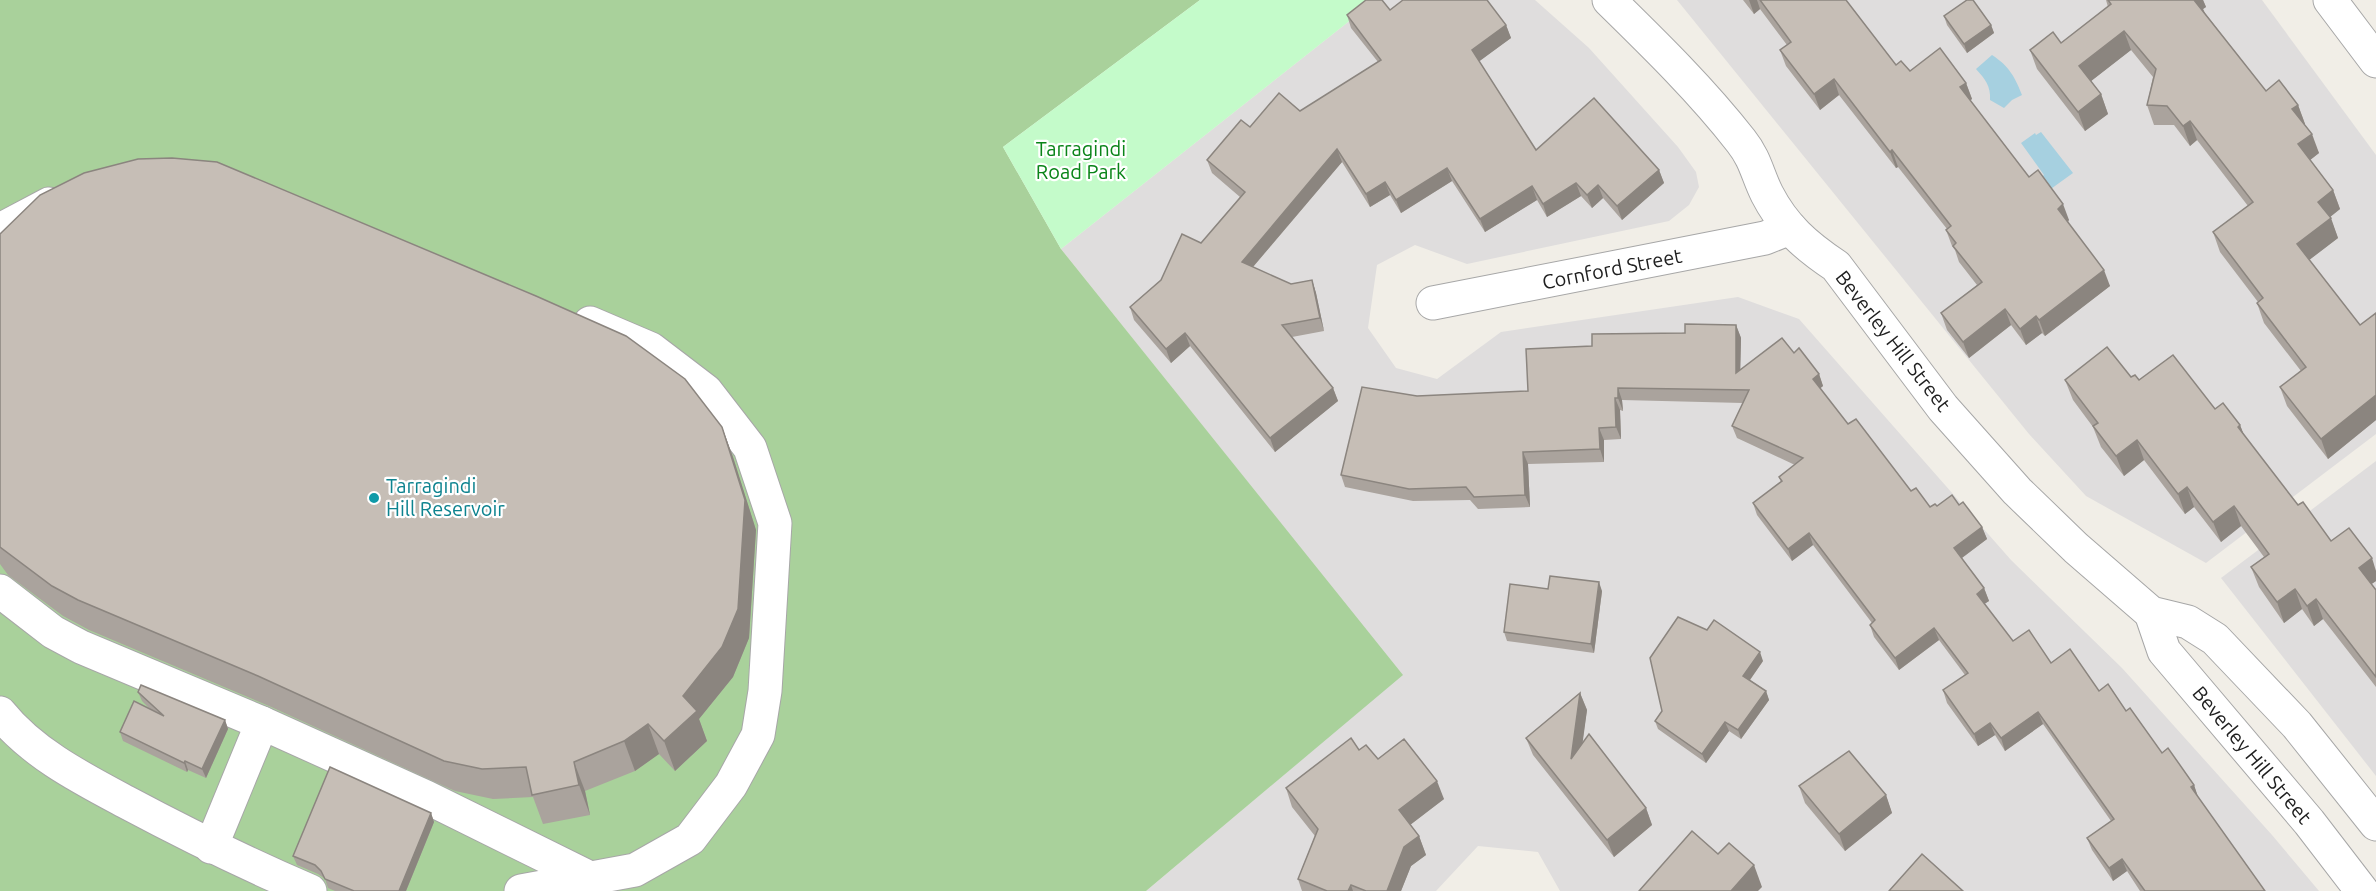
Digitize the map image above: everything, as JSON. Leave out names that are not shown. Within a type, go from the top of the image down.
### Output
[{"type":"street","name":"Beverley Hill Street","points":[[1609,0],[1688,81],[1741,140],[1754,158],[1766,192],[1777,212],[1813,251],[1836,266],[1943,408],[2017,491],[2076,548],[2151,614],[2188,622],[2215,639],[2297,725],[2376,824]]},
{"type":"street","points":[[2330,0],[2376,62]]},
{"type":"street","points":[[0,230],[76,191]]},
{"type":"street","name":"Cornford Street","points":[[1433,303],[1742,243],[1765,238],[1790,228]]},
{"type":"street","points":[[521,891],[635,870],[690,839],[731,785],[758,735],[765,691],[775,523],[750,448],[706,391],[651,349],[564,312]]},
{"type":"street","points":[[0,591],[68,641],[262,723],[426,797],[590,878]]},
{"type":"street","name":"Beverley Hill Street","points":[[2151,614],[2164,651],[2309,822],[2362,891]]},
{"type":"street","points":[[0,713],[34,746],[84,779],[211,848],[310,891]]},
{"type":"street","points":[[211,848],[262,723]]},
{"type":"shaded area","points":[[1376,0],[1535,0],[1589,48],[1678,147],[1696,172],[1699,187],[1689,205],[1669,221],[1467,264],[1415,245],[1377,265],[1368,328],[1396,368],[1437,379],[1501,332],[1738,297],[1799,319],[2011,560],[2122,668],[2272,835],[2319,891],[1560,891],[1538,852],[1478,846],[1436,891],[1146,891],[1402,675],[1061,249]]},
{"type":"shaded area","points":[[1677,0],[2262,0],[2376,155],[2376,434],[2206,563],[2086,496],[2029,434]]},
{"type":"shaded area","points":[[2376,461],[2376,776],[2221,578]]},
{"type":"green space","points":[[0,0],[1200,0],[1003,147],[1061,249],[1403,675],[1146,891],[0,891]]},
{"type":"green space","name":"Tarragindi Road Park","points":[[1200,0],[1376,0],[1061,249],[1003,147]]},
{"type":"water","points":[[1992,55],[2011,72],[2022,95],[2012,100],[2004,108],[1990,100],[1987,83],[1976,69]]},
{"type":"water","points":[[2041,132],[2073,173],[2048,191],[2039,179],[2044,175],[2021,143],[2035,133],[2036,135]]},
{"type":"building","points":[[1366,0],[1382,0],[1390,10],[1403,0],[1487,0],[1506,25],[1472,50],[1536,150],[1594,98],[1659,170],[1617,206],[1598,185],[1587,195],[1576,183],[1543,204],[1532,186],[1480,219],[1447,168],[1396,200],[1385,182],[1366,194],[1337,149],[1242,262],[1291,284],[1312,280],[1320,318],[1282,325],[1333,388],[1270,438],[1185,333],[1166,349],[1130,307],[1161,280],[1182,234],[1201,243],[1245,192],[1207,160],[1241,120],[1250,127],[1279,93],[1300,111],[1381,60],[1347,15]]},
{"type":"building","points":[[1760,0],[1846,0],[1896,65],[1901,61],[1910,71],[1940,48],[1966,83],[1960,87],[2029,177],[2038,170],[2063,204],[2058,209],[2104,270],[2039,320],[2036,316],[2020,329],[2005,309],[1963,342],[1941,313],[1982,282],[1953,246],[1956,243],[1946,230],[1951,226],[1834,79],[1814,94],[1780,50],[1791,42]]},
{"type":"building","points":[[1967,0],[1973,0],[1991,25],[1964,44],[1944,16]]},
{"type":"building","points":[[2108,0],[2194,0],[2266,91],[2279,80],[2298,105],[2292,109],[2312,134],[2298,144],[2333,190],[2318,202],[2331,218],[2297,244],[2360,325],[2376,313],[2376,395],[2321,439],[2280,387],[2306,367],[2257,303],[2263,298],[2213,232],[2253,202],[2190,121],[2183,126],[2167,106],[2147,105],[2156,69],[2124,31],[2079,66],[2101,94],[2078,112],[2030,50],[2053,32],[2061,43],[2111,4]]},
{"type":"building","name":"Tarragindi Hill Reservoir","points":[[172,158],[217,162],[536,296],[626,336],[685,379],[722,427],[745,500],[738,609],[722,647],[683,696],[697,711],[664,741],[648,724],[624,741],[574,762],[579,785],[532,795],[526,767],[482,769],[444,761],[258,676],[78,600],[52,586],[0,547],[0,234],[40,195],[84,173],[138,159]]},
{"type":"building","points":[[1685,324],[1736,325],[1736,373],[1782,338],[1794,353],[1799,348],[1819,374],[1813,379],[1848,424],[1856,419],[1911,491],[1916,488],[1930,507],[1935,504],[1937,506],[1952,495],[1959,505],[1963,502],[1982,527],[1954,548],[1984,588],[1977,594],[2013,641],[2029,630],[2051,663],[2070,649],[2099,691],[2108,684],[2126,711],[2130,708],[2162,753],[2168,748],[2194,785],[2191,787],[2265,891],[2145,891],[2122,859],[2109,868],[2087,838],[2114,819],[2038,712],[2001,738],[1990,723],[1974,734],[1943,690],[1968,673],[1934,628],[1895,658],[1870,625],[1875,620],[1809,533],[1788,549],[1753,503],[1782,481],[1779,477],[1803,458],[1732,426],[1749,390],[1618,388],[1618,398],[1615,398],[1616,427],[1599,428],[1600,449],[1523,452],[1525,495],[1474,497],[1466,487],[1409,489],[1341,475],[1362,387],[1417,396],[1528,391],[1526,349],[1592,346],[1592,334],[1685,333]]},
{"type":"building","points":[[2107,347],[2131,377],[2135,375],[2139,380],[2173,355],[2215,409],[2223,403],[2240,425],[2238,427],[2298,505],[2303,502],[2331,541],[2349,528],[2372,558],[2359,568],[2376,590],[2376,677],[2316,599],[2307,606],[2295,589],[2277,602],[2251,567],[2269,554],[2234,506],[2213,522],[2187,487],[2178,494],[2137,440],[2116,456],[2093,426],[2098,423],[2065,380]]},
{"type":"building","points":[[1550,576],[1599,582],[1591,644],[1504,632],[1510,584],[1548,589]]},
{"type":"building","points":[[1678,617],[1707,630],[1714,620],[1760,652],[1743,676],[1766,691],[1738,730],[1725,722],[1702,754],[1655,721],[1662,711],[1650,658]]},
{"type":"building","points":[[141,685],[225,720],[202,769],[185,761],[184,763],[120,732],[134,701],[164,716],[138,692]]},
{"type":"building","points":[[1580,693],[1571,759],[1589,734],[1646,808],[1607,840],[1526,738]]},
{"type":"building","points":[[1351,738],[1359,750],[1366,745],[1378,759],[1404,739],[1437,781],[1399,810],[1419,836],[1404,847],[1387,891],[1366,891],[1351,885],[1348,891],[1327,891],[1298,879],[1318,829],[1286,788]]},
{"type":"building","points":[[1849,751],[1886,795],[1839,834],[1799,786]]},
{"type":"building","points":[[330,767],[431,813],[399,891],[354,891],[325,879],[315,865],[293,856]]},
{"type":"building","points":[[1692,831],[1718,854],[1729,843],[1754,865],[1731,891],[1639,891]]},
{"type":"building","points":[[1922,854],[1963,891],[1889,891]]},
{"type":"place","name":"Tarragindi Hill Reservoir","points":[[374,498]]}]
